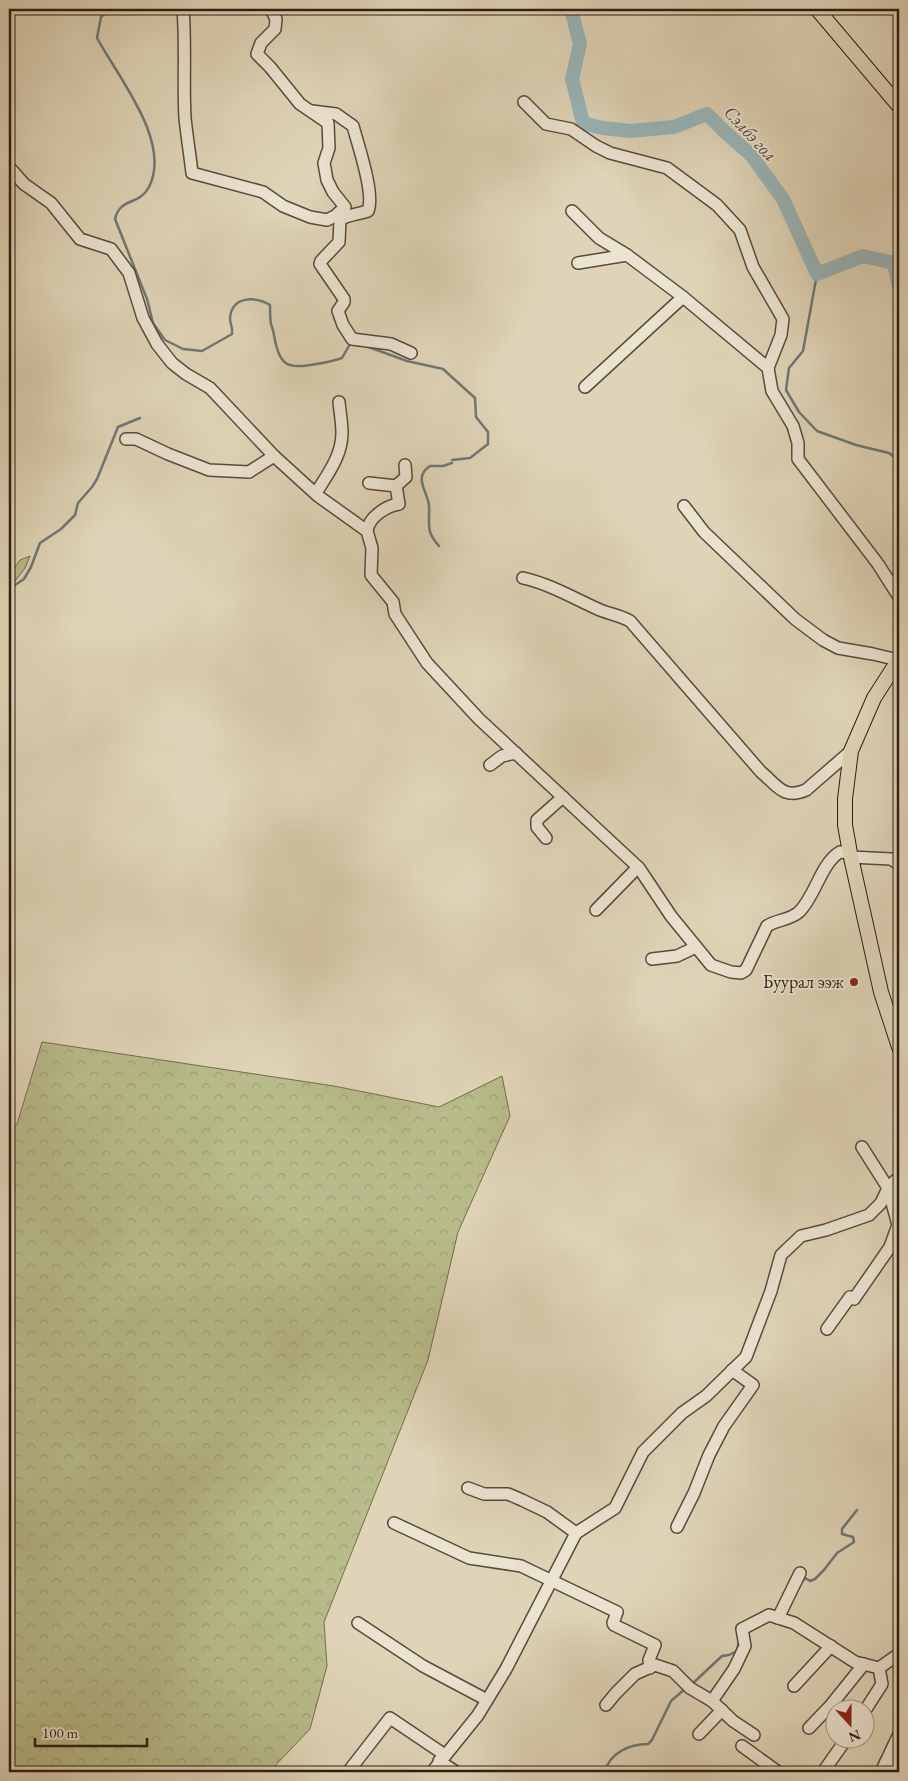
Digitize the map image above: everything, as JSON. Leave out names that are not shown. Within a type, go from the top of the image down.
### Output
[{"type":"main road","points":[[817,9],[899,106]]},
{"type":"main road","points":[[899,660],[874,698],[851,751],[845,799],[850,855],[881,992],[899,1048]]},
{"type":"street","points":[[183,9],[185,36],[185,120],[192,173],[263,192],[283,206],[310,217],[327,220],[336,216],[345,207],[333,192],[327,180],[324,164],[329,148],[328,123],[300,104],[257,54],[261,43],[275,29],[276,19],[272,9]]},
{"type":"street","points":[[524,102],[546,124],[572,129],[596,146],[610,153],[667,168],[717,205],[740,230],[756,274],[783,319],[781,335],[768,368],[772,391],[792,426],[798,443],[798,459],[878,564],[899,597]]},
{"type":"street","points":[[310,111],[336,114],[353,126],[369,192],[370,205],[368,210],[356,215],[346,215],[340,220],[339,242],[321,260],[320,264],[344,299],[338,311],[343,325],[352,339],[391,344],[411,354]]},
{"type":"street","points":[[9,167],[24,184],[51,203],[80,239],[111,249],[129,272],[143,318],[172,363],[210,388],[274,456],[316,493],[367,531]]},
{"type":"street","points":[[572,211],[599,238],[627,255],[683,297],[768,368]]},
{"type":"street","points":[[578,263],[627,255]]},
{"type":"street","points":[[585,387],[683,297]]},
{"type":"street","points":[[316,493],[337,459],[341,444],[342,433],[338,402]]},
{"type":"street","points":[[126,439],[136,439],[209,470],[249,472],[274,456]]},
{"type":"street","points":[[369,483],[396,486],[406,477],[405,465]]},
{"type":"street","points":[[396,486],[399,504],[388,506],[368,524],[367,531],[372,548],[371,575],[393,602],[395,614],[427,663],[479,719],[638,867],[671,916],[711,965],[731,972],[741,973],[746,970],[767,926],[797,914],[818,884],[832,858],[840,852],[850,855],[891,859],[899,864]]},
{"type":"street","points":[[684,506],[704,532],[795,619],[823,640],[838,648],[899,660]]},
{"type":"street","points":[[523,578],[540,582],[604,612],[630,621],[761,772],[781,792],[798,793],[806,790],[851,751]]},
{"type":"street","points":[[490,765],[502,756],[516,753]]},
{"type":"street","points":[[546,838],[537,827],[537,820],[563,797]]},
{"type":"street","points":[[596,910],[638,867]]},
{"type":"street","points":[[652,960],[677,956],[696,947]]},
{"type":"street","points":[[827,1329],[850,1297],[854,1299],[890,1247],[898,1225],[888,1188],[862,1147]]},
{"type":"street","points":[[432,1772],[478,1715],[506,1669],[576,1533],[614,1508],[643,1452],[682,1413],[706,1396],[746,1357],[771,1291],[781,1255],[801,1236],[826,1230],[870,1215],[881,1203],[888,1188],[899,1177]]},
{"type":"street","points":[[677,1528],[724,1426],[753,1385],[732,1370]]},
{"type":"street","points":[[468,1488],[484,1494],[508,1494],[546,1512],[576,1533]]},
{"type":"street","points":[[394,1523],[470,1558],[521,1566],[618,1612],[613,1622],[614,1625],[655,1646],[649,1660],[650,1668]]},
{"type":"street","points":[[778,1618],[800,1573]]},
{"type":"street","points":[[712,1701],[734,1669],[745,1646],[742,1629],[769,1615],[794,1622],[855,1662],[880,1668]]},
{"type":"street","points":[[358,1623],[423,1666],[487,1700]]},
{"type":"street","points":[[794,1686],[831,1646]]},
{"type":"street","points":[[880,1668],[899,1654]]},
{"type":"street","points":[[809,1728],[831,1705],[864,1664]]},
{"type":"street","points":[[606,1705],[635,1674],[655,1666],[673,1672],[690,1688],[712,1701],[733,1721],[754,1735]]},
{"type":"street","points":[[873,1698],[882,1684],[880,1668]]},
{"type":"street","points":[[699,1734],[722,1710]]},
{"type":"street","points":[[348,1772],[390,1718],[442,1758],[456,1772]]},
{"type":"street","points":[[899,1734],[883,1767],[899,1769]]},
{"type":"street","points":[[742,1746],[764,1769],[778,1772]]},
{"type":"street","points":[[823,1772],[840,1748]]},
{"type":"green space","points":[[30,556],[25,568],[9,589],[9,576],[20,560]]},
{"type":"green space","points":[[42,1042],[334,1086],[439,1107],[502,1076],[510,1116],[458,1232],[428,1360],[324,1622],[327,1666],[310,1729],[269,1772],[9,1772],[9,1133],[17,1124]]},
{"type":"waterway","points":[[111,9],[101,17],[97,38],[140,110],[154,150],[154,169],[149,187],[140,197],[121,207],[115,219],[147,299],[153,323],[165,340],[183,349],[202,351],[232,334],[230,318],[235,305],[251,299],[270,305],[271,324],[278,353],[286,363],[306,366],[342,358],[350,344],[353,344]]},
{"type":"waterway","name":"Сэлбэ гол","points":[[571,9],[580,44],[572,79],[583,123],[602,128],[630,131],[674,127],[707,114],[751,155],[783,199],[817,274],[863,256],[894,263],[899,287]]},
{"type":"waterway","points":[[817,274],[803,351],[789,368],[786,390],[799,412],[817,431],[856,445],[889,453],[899,461]]},
{"type":"waterway","points":[[363,345],[407,361],[443,369],[475,398],[476,417],[488,432],[488,444],[470,458],[452,460]]},
{"type":"waterway","points":[[9,589],[24,579],[31,567],[40,543],[61,529],[75,515],[78,503],[97,479],[118,427],[140,418]]},
{"type":"waterway","points":[[439,546],[430,531],[429,505],[422,484],[422,475],[430,466],[443,466],[452,463]]},
{"type":"waterway","points":[[800,1584],[805,1578],[810,1581],[815,1579],[837,1553],[854,1542],[853,1537],[842,1534],[842,1529],[857,1510]]},
{"type":"waterway","points":[[691,1685],[722,1656],[737,1651],[739,1640]]},
{"type":"waterway","points":[[605,1772],[607,1765],[621,1751],[641,1744],[648,1744],[652,1740],[671,1701],[686,1688]]},
{"type":"place","name":"Буурал ээж","points":[[854,982]]}]
